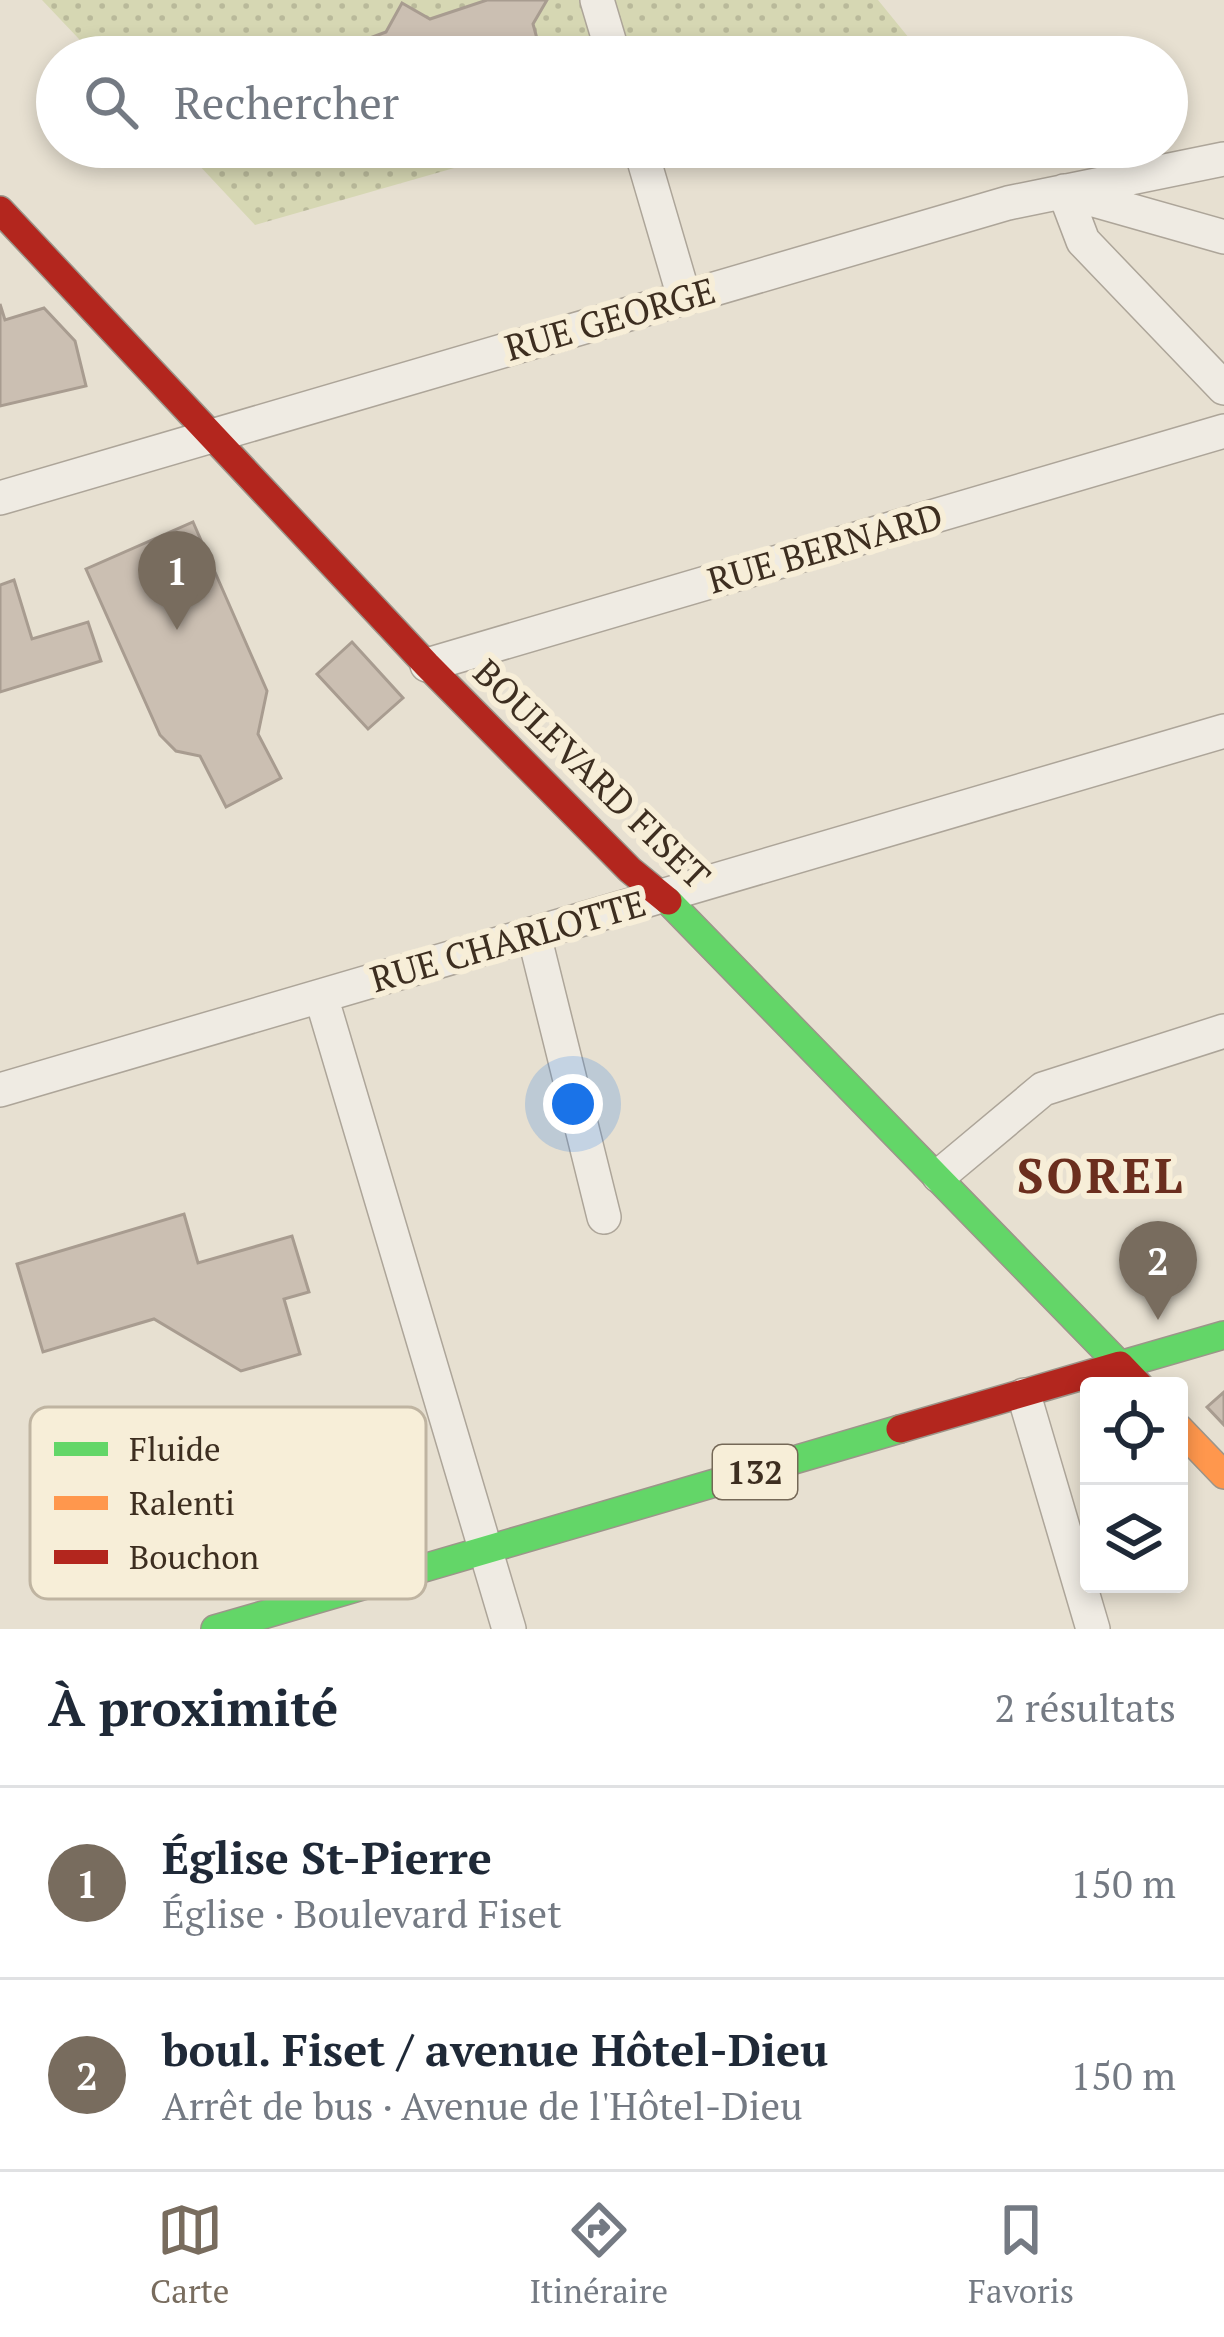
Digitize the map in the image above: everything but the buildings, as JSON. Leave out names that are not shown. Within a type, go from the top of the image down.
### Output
[{"type":"street","points":[[597,0],[608,36]]},
{"type":"street","name":"RUE GEORGE","points":[[1188,166],[1224,159]]},
{"type":"street","points":[[646,168],[684,297]]},
{"type":"street","name":"RUE GEORGE","points":[[0,498],[684,297],[1064,191],[1179,168]]},
{"type":"street","points":[[1064,191],[1224,237]]},
{"type":"street","points":[[1064,191],[1083,241],[1224,388]]},
{"type":"street","name":"BOULEVARD FISET","points":[[0,210],[427,665],[692,920],[1130,1376]]},
{"type":"street","name":"RUE BERNARD","points":[[427,665],[1224,431]]},
{"type":"street","name":"RUE CHARLOTTE","points":[[0,1090],[1224,731]]},
{"type":"street","points":[[533,935],[604,1217]]},
{"type":"street","points":[[321,996],[509,1629]]},
{"type":"street","points":[[939,1176],[1043,1089],[1224,1031]]},
{"type":"street","points":[[1130,1376],[1224,1335]]},
{"type":"street","name":"132","points":[[426,1567],[1024,1395],[1130,1376]]},
{"type":"street","points":[[1024,1395],[1093,1629]]},
{"type":"street","points":[[1188,1436],[1224,1474]]},
{"type":"street","name":"132","points":[[215,1629],[318,1599]]},
{"type":"green space","points":[[42,0],[878,0],[907,36],[76,36]]},
{"type":"green space","points":[[202,168],[454,168],[255,225]]},
{"type":"traffic: fast","points":[[668,901],[1120,1365],[1224,1335]]},
{"type":"traffic: fast","points":[[426,1567],[900,1429]]},
{"type":"traffic: fast","points":[[215,1629],[318,1599]]},
{"type":"traffic: slow","points":[[1188,1437],[1224,1475]]},
{"type":"traffic: jam","points":[[0,210],[427,665],[630,870],[668,901]]},
{"type":"traffic: jam","points":[[900,1429],[1120,1365],[1131,1377]]},
{"type":"place","name":"Église St-Pierre","points":[[177,630]]},
{"type":"place","name":"boul. Fiset / avenue Hôtel-Dieu","points":[[1158,1320]]},
{"type":"district","name":"SOREL","points":[[1101,1176]]}]
